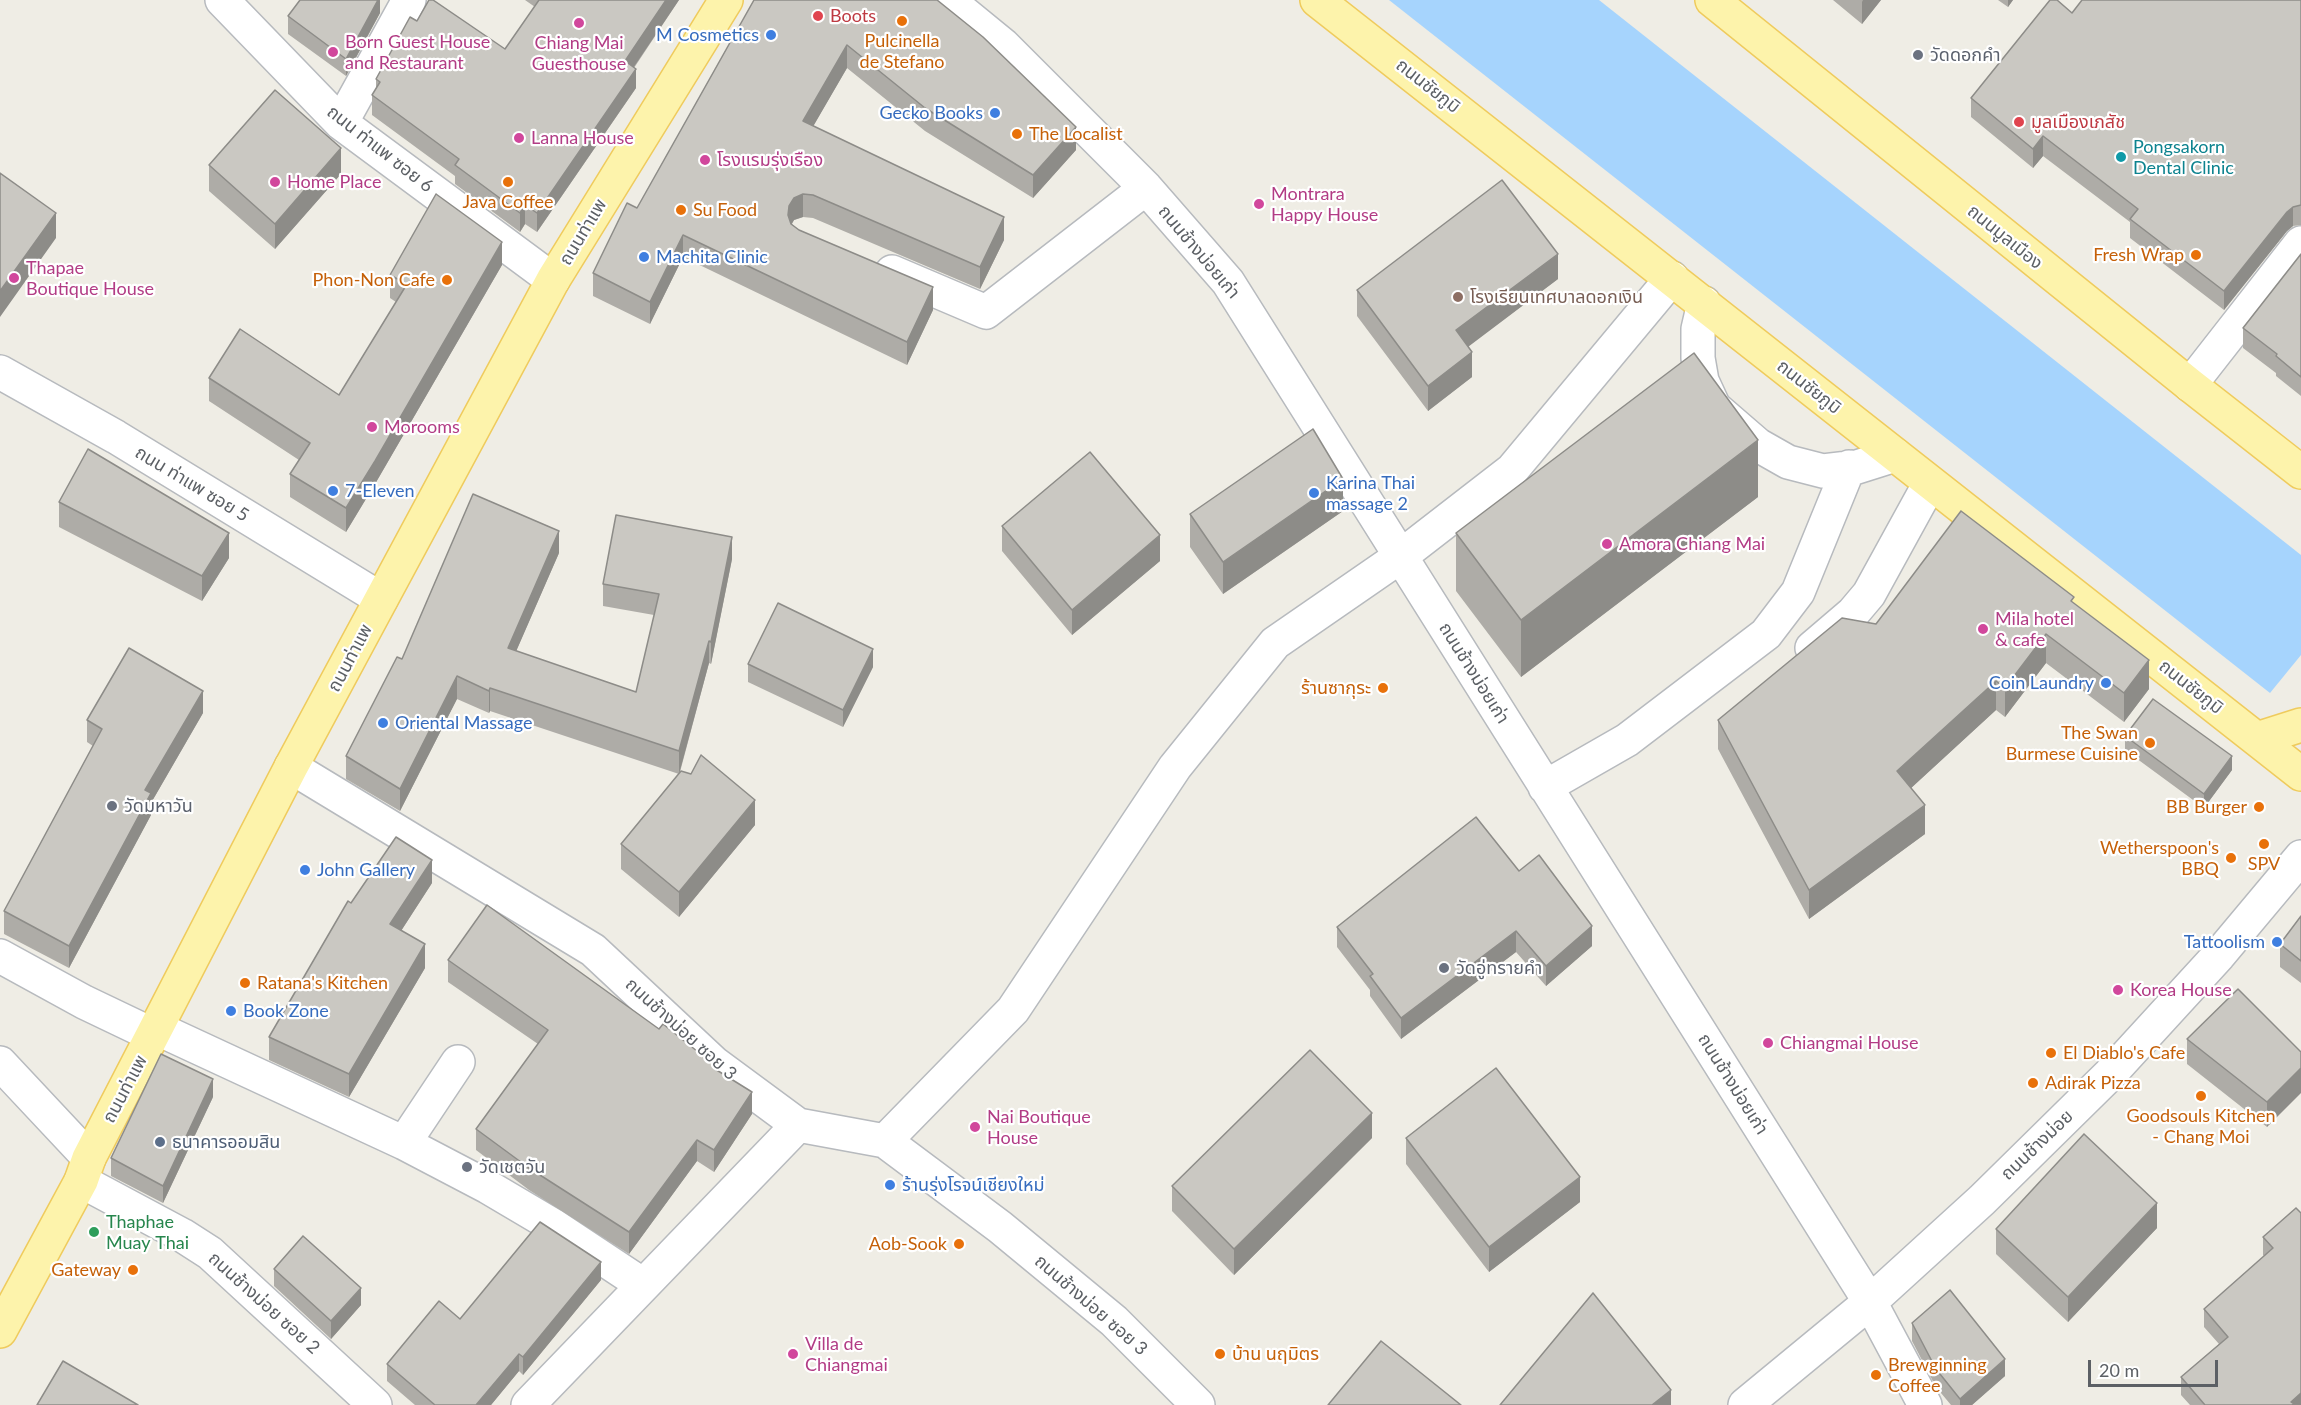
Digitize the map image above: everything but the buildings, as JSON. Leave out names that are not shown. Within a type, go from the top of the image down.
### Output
[{"type":"main road","name":"ถนนท่าแพ","points":[[0,1331],[291,767],[554,280],[726,0]]},
{"type":"main road","name":"ถนนชัยภูมิ","points":[[1317,0],[2301,774]]},
{"type":"main road","name":"ถนนมูลเมือง","points":[[1712,0],[2301,472]]},
{"type":"main road","points":[[2257,739],[2301,725]]},
{"type":"street","name":"ถนน ท่าแพ ซอย 6","points":[[222,0],[341,123],[554,280]]},
{"type":"street","points":[[341,123],[409,0]]},
{"type":"street","name":"ถนนช้างม่อยเก่า","points":[[948,0],[1003,45],[1146,189],[1228,282],[1870,1302],[1925,1405]]},
{"type":"street","points":[[870,262],[986,312],[1146,189]]},
{"type":"street","points":[[2190,385],[2301,243]]},
{"type":"street","points":[[885,1141],[1013,1010],[1175,767],[1275,643],[1401,556],[1512,470],[1672,278]]},
{"type":"street","points":[[1704,303],[1698,328],[1698,358],[1702,381],[1714,407],[1758,445],[1788,462],[1823,471],[1849,468],[1895,455]]},
{"type":"street","name":"ถนน ท่าแพ ซอย 5","points":[[0,372],[116,438],[381,599]]},
{"type":"street","points":[[1545,788],[1627,740],[1766,634],[1798,592],[1849,468]]},
{"type":"street","points":[[1793,664],[1853,613],[1869,594],[1930,483]]},
{"type":"street","name":"ถนนช้างม่อย ซอย 3","points":[[291,767],[593,950],[714,1063],[798,1125],[885,1141],[1000,1227],[1114,1321],[1198,1405]]},
{"type":"street","name":"ถนนช้างม่อย","points":[[1745,1405],[1870,1302],[1982,1200],[2110,1074],[2219,955],[2301,856]]},
{"type":"street","points":[[0,956],[84,1002],[404,1143],[488,1187],[643,1285]]},
{"type":"street","points":[[404,1143],[458,1062]]},
{"type":"street","name":"ถนนช้างม่อย ซอย 2","points":[[0,1063],[85,1170],[210,1254],[375,1405]]},
{"type":"street","points":[[528,1405],[798,1125]]},
{"type":"water","points":[[1389,0],[1599,0],[2301,555],[2301,655],[2270,693]]},
{"type":"place","name":"Boots","points":[[818,16]]},
{"type":"place","name":"Pulcinella de Stefano","points":[[902,21]]},
{"type":"place","name":"Chiang Mai Guesthouse","points":[[579,23]]},
{"type":"place","name":"M Cosmetics","points":[[771,35]]},
{"type":"place","name":"Born Guest House and Restaurant","points":[[333,52]]},
{"type":"place","name":"วัดดอกคำ","points":[[1918,55]]},
{"type":"place","name":"Gecko Books","points":[[995,113]]},
{"type":"place","name":"มูลเมืองเภสัช","points":[[2019,122]]},
{"type":"place","name":"The Localist","points":[[1017,134]]},
{"type":"place","name":"Lanna House","points":[[519,138]]},
{"type":"place","name":"Pongsakorn Dental Clinic","points":[[2121,157]]},
{"type":"place","name":"โรงแรมรุ่งเรือง","points":[[705,160]]},
{"type":"place","name":"Home Place","points":[[275,182]]},
{"type":"place","name":"Java Coffee","points":[[508,182]]},
{"type":"place","name":"Montrara Happy House","points":[[1259,204]]},
{"type":"place","name":"Su Food","points":[[681,210]]},
{"type":"place","name":"Fresh Wrap","points":[[2196,255]]},
{"type":"place","name":"Machita Clinic","points":[[644,257]]},
{"type":"place","name":"Thapae Boutique House","points":[[14,278]]},
{"type":"place","name":"Phon-Non Cafe","points":[[447,280]]},
{"type":"place","name":"โรงเรียนเทศบาลดอกเงิน","points":[[1458,297]]},
{"type":"place","name":"Morooms","points":[[372,427]]},
{"type":"place","name":"7-Eleven","points":[[333,491]]},
{"type":"place","name":"Karina Thai massage 2","points":[[1314,493]]},
{"type":"place","name":"Amora Chiang Mai","points":[[1607,544]]},
{"type":"place","name":"Mila hotel & cafe","points":[[1983,629]]},
{"type":"place","name":"Coin Laundry","points":[[2106,683]]},
{"type":"place","name":"ร้านซากุระ","points":[[1383,688]]},
{"type":"place","name":"Oriental Massage","points":[[383,723]]},
{"type":"place","name":"The Swan Burmese Cuisine","points":[[2150,743]]},
{"type":"place","name":"วัดมหาวัน","points":[[112,806]]},
{"type":"place","name":"BB Burger","points":[[2259,807]]},
{"type":"place","name":"SPV","points":[[2264,844]]},
{"type":"place","name":"Wetherspoon's BBQ","points":[[2231,858]]},
{"type":"place","name":"John Gallery","points":[[305,870]]},
{"type":"place","name":"Tattoolism","points":[[2277,942]]},
{"type":"place","name":"วัดอู่ทรายคำ","points":[[1444,968]]},
{"type":"place","name":"Ratana's Kitchen","points":[[245,983]]},
{"type":"place","name":"Korea House","points":[[2118,990]]},
{"type":"place","name":"Book Zone","points":[[231,1011]]},
{"type":"place","name":"Chiangmai House","points":[[1768,1043]]},
{"type":"place","name":"El Diablo's Cafe","points":[[2051,1053]]},
{"type":"place","name":"Adirak Pizza","points":[[2033,1083]]},
{"type":"place","name":"Goodsouls Kitchen - Chang Moi","points":[[2201,1096]]},
{"type":"place","name":"Nai Boutique House","points":[[975,1127]]},
{"type":"place","name":"ธนาคารออมสิน","points":[[160,1142]]},
{"type":"place","name":"วัดเชตวัน","points":[[467,1167]]},
{"type":"place","name":"ร้านรุ่งโรจน์เชียงใหม่","points":[[890,1185]]},
{"type":"place","name":"Thaphae Muay Thai","points":[[94,1232]]},
{"type":"place","name":"Aob-Sook","points":[[959,1244]]},
{"type":"place","name":"Gateway","points":[[133,1270]]},
{"type":"place","name":"Villa de Chiangmai","points":[[793,1354]]},
{"type":"place","name":"บ้าน นฤมิตร","points":[[1220,1354]]},
{"type":"place","name":"Brewginning Coffee","points":[[1876,1375]]}]
